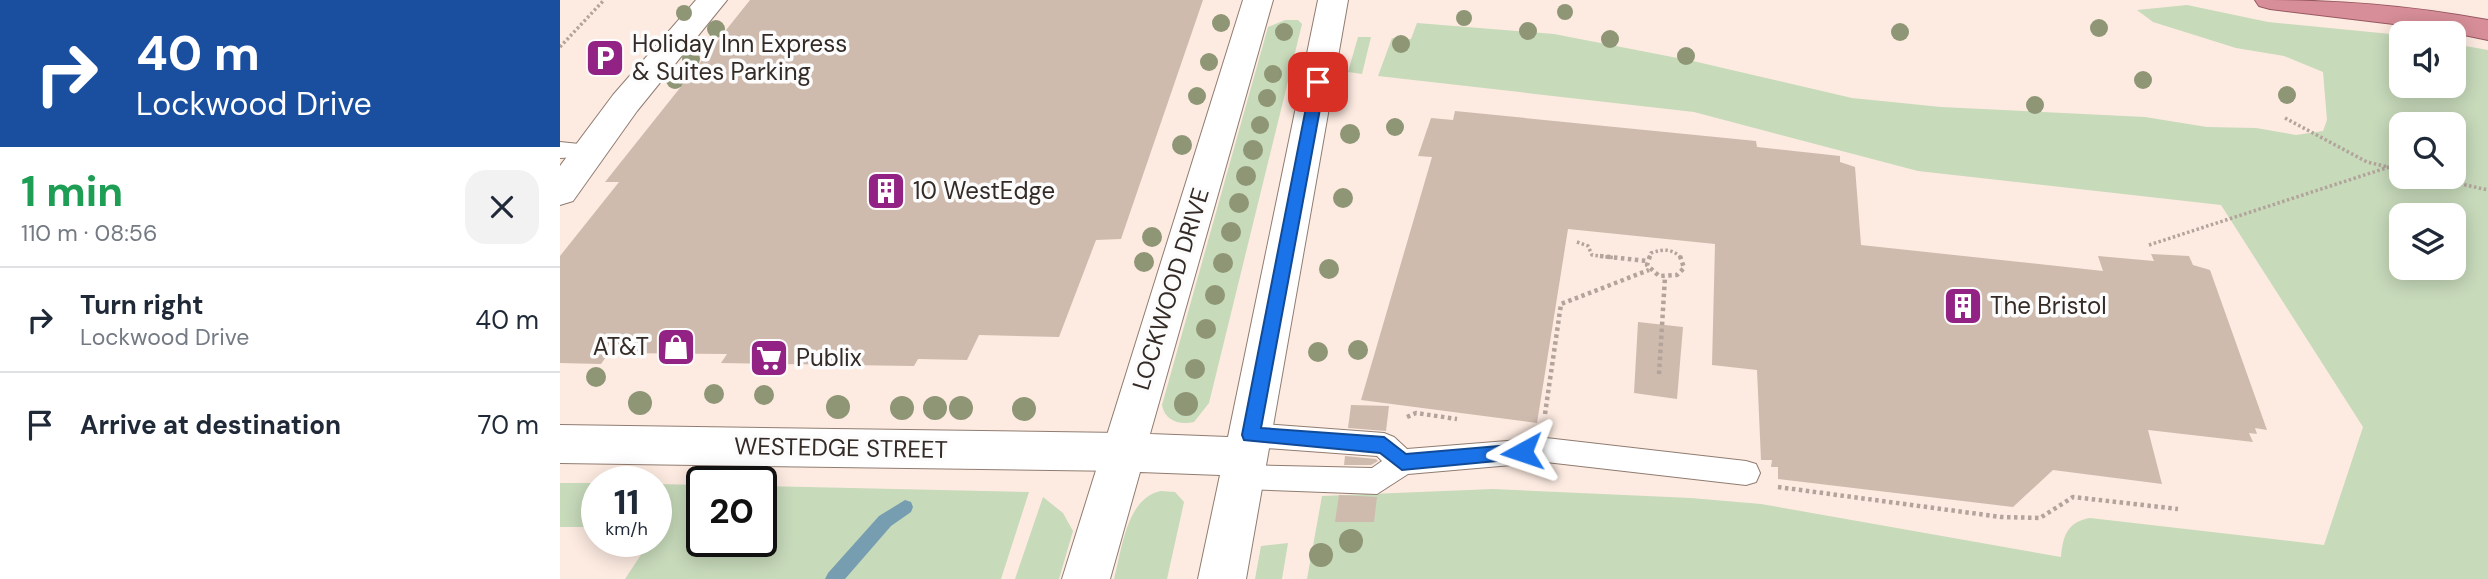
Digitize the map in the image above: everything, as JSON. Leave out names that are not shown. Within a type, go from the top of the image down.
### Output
[{"type":"highway","points":[[2270,0],[2435,20]]},
{"type":"highway","points":[[2336,0],[2488,30]]},
{"type":"main road","points":[[560,192],[576,151],[625,103],[712,0]]},
{"type":"main road","name":"LOCKWOOD DRIVE","points":[[1086,579],[1258,0]]},
{"type":"main road","points":[[1222,579],[1333,0]]},
{"type":"main road","name":"WESTEDGE STREET","points":[[560,444],[1247,456]]},
{"type":"lane","points":[[1247,456],[1384,445],[1402,462]]},
{"type":"lane","points":[[1247,456],[1377,481],[1402,462],[1546,450],[1746,473]]},
{"type":"path","points":[[560,47],[604,0]]},
{"type":"path","points":[[2285,118],[2367,162],[2389,167]]},
{"type":"path","points":[[2149,245],[2389,167]]},
{"type":"path","points":[[2466,185],[2488,190]]},
{"type":"path","points":[[1577,242],[1588,246],[1592,255],[1647,261]]},
{"type":"path","points":[[1543,425],[1561,304],[1649,270],[1665,277],[1677,275],[1684,268],[1679,254],[1662,249],[1651,253],[1647,261],[1649,270]]},
{"type":"path","points":[[1659,374],[1665,277]]},
{"type":"path","points":[[1401,420],[1416,413],[1466,420]]},
{"type":"path","points":[[1746,473],[1772,486],[2001,517],[2040,518],[2073,497],[2178,509]]},
{"type":"green space","points":[[2187,5],[2268,22],[2389,34],[2389,98],[2466,98],[2466,46],[2488,50],[2488,579],[1307,579],[1322,496],[1493,489],[1761,504],[2061,557],[2068,531],[2076,523],[2090,518],[2324,545],[2363,427],[2221,205],[1918,171],[1694,112],[1378,76],[1392,38],[1411,39],[1417,23],[1554,34],[1693,61],[1852,98],[1941,107],[2145,117],[2207,127],[2256,128],[2296,135],[2323,131],[2327,120],[2323,72],[2284,56],[2236,48],[2153,22],[2137,10]]},
{"type":"green space","points":[[1285,20],[1298,20],[1302,24],[1209,403],[1194,422],[1178,422],[1166,415],[1162,405],[1268,27]]},
{"type":"green space","points":[[1358,37],[1371,37],[1362,74],[1348,72]]},
{"type":"green space","points":[[560,483],[581,483],[581,527],[560,527]]},
{"type":"green space","points":[[672,484],[686,485],[686,557],[777,557],[777,486],[1029,492],[1001,579],[625,579],[639,557],[672,557]]},
{"type":"green space","points":[[1161,491],[1175,492],[1184,502],[1167,579],[1114,579],[1123,540],[1133,514],[1149,496]]},
{"type":"green space","points":[[1043,497],[1063,513],[1073,531],[1059,579],[1015,579]]},
{"type":"green space","points":[[1288,543],[1282,579],[1255,579],[1261,546]]},
{"type":"building","name":"10 WestEdge","points":[[750,0],[1203,0],[1121,239],[1096,240],[1059,337],[979,335],[967,360],[918,359],[914,366],[721,363],[727,354],[609,353],[601,364],[560,363],[560,256],[619,182],[605,182]]},
{"type":"building","name":"The Bristol","points":[[1455,111],[1756,141],[1757,147],[1840,156],[1840,162],[1855,167],[1861,245],[2103,271],[2098,256],[2154,261],[2151,254],[2189,256],[2193,265],[2210,270],[2267,430],[2255,428],[2257,434],[2249,433],[2253,442],[2148,430],[2162,484],[2053,470],[2013,507],[1778,479],[1778,467],[1771,467],[1772,460],[1761,460],[1757,370],[1712,365],[1715,244],[1568,229],[1537,423],[1361,400],[1432,157],[1418,156],[1431,118],[1453,120]]},
{"type":"building","points":[[1638,322],[1683,327],[1677,399],[1634,393]]},
{"type":"building","points":[[1351,405],[1389,406],[1386,431],[1348,428]]},
{"type":"building","points":[[1345,456],[1378,461],[1371,465],[1344,465]]},
{"type":"building","points":[[1339,495],[1377,497],[1374,522],[1335,522]]},
{"type":"waterway","points":[[834,579],[885,521],[905,507]]},
{"type":"place","name":"Holiday Inn Express & Suites Parking","points":[[605,58]]},
{"type":"place","name":"10 WestEdge","points":[[886,191]]},
{"type":"place","name":"The Bristol","points":[[1963,306]]},
{"type":"place","name":"AT&T","points":[[676,347]]},
{"type":"place","name":"Publix","points":[[769,358]]},
{"type":"route","points":[[1318,82],[1251,435],[1384,445],[1402,462],[1522,452]]}]
